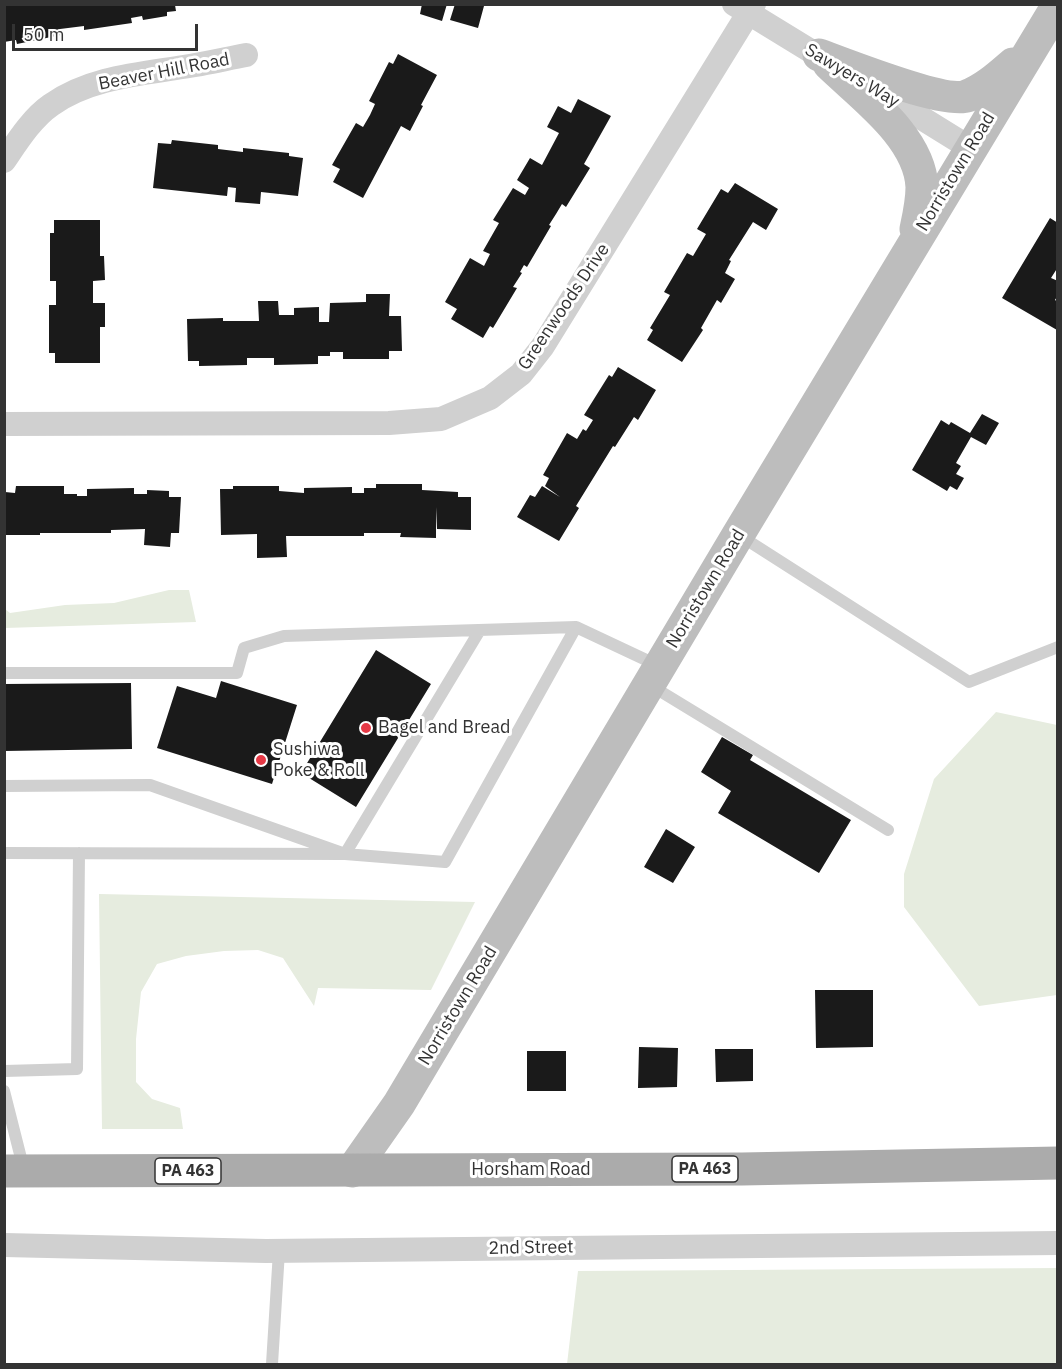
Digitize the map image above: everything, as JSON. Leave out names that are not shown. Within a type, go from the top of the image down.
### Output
[{"type":"main road","name":"Norristown Road","points":[[352,1171],[399,1104],[910,248],[1058,5]]},
{"type":"main road","points":[[819,55],[905,86],[965,97],[993,82],[1038,37]]},
{"type":"main road","points":[[819,55],[891,122],[912,155],[922,186],[921,210],[910,248]]},
{"type":"main road","name":"Horsham Road","points":[[14,1172],[742,1169],[1058,1163]]},
{"type":"street","name":"Sawyers Way","points":[[746,8],[970,148]]},
{"type":"street","name":"Greenwoods Drive","points":[[4,424],[389,423],[441,419],[490,398],[521,374],[543,346],[746,8]]},
{"type":"street","name":"Beaver Hill Road","points":[[4,161],[30,126],[50,105],[75,92],[100,82],[246,55]]},
{"type":"street","name":"2nd Street","points":[[4,1245],[279,1251],[1058,1243]]},
{"type":"lane","points":[[738,535],[969,682],[1058,647]]},
{"type":"lane","points":[[4,853],[345,854],[446,862],[576,627]]},
{"type":"lane","points":[[4,673],[237,673],[244,648],[284,636],[576,627],[655,675],[888,830]]},
{"type":"lane","points":[[345,854],[480,630]]},
{"type":"lane","points":[[4,786],[150,785],[345,854]]},
{"type":"lane","points":[[4,1071],[77,1069],[78,853]]},
{"type":"lane","points":[[4,1092],[14,1172]]},
{"type":"lane","points":[[272,1365],[279,1251]]},
{"type":"shaded area","points":[[169,590],[189,590],[196,622],[5,628],[5,609],[10,613],[65,605],[114,603]]},
{"type":"shaded area","points":[[996,712],[1057,725],[1057,995],[979,1006],[904,907],[904,874],[934,779]]},
{"type":"shaded area","points":[[99,894],[475,902],[431,990],[318,988],[314,1006],[283,958],[258,950],[224,951],[186,956],[157,964],[141,992],[136,1039],[136,1082],[152,1099],[180,1108],[183,1129],[102,1129]]},
{"type":"shaded area","points":[[1057,1268],[1057,1364],[567,1364],[578,1271]]},
{"type":"building","points":[[422,4],[447,4],[442,21],[420,14]]},
{"type":"building","points":[[455,4],[484,6],[478,28],[450,20]]},
{"type":"building","points":[[4,5],[175,5],[176,11],[167,12],[167,16],[143,20],[142,16],[131,18],[132,23],[84,30],[84,26],[60,29],[61,35],[17,44],[16,40],[4,42]]},
{"type":"building","points":[[398,54],[437,75],[410,131],[401,126],[363,198],[333,182],[340,169],[332,165],[356,123],[363,127],[375,104],[369,101],[389,62],[393,64]]},
{"type":"building","points":[[578,99],[611,116],[584,164],[590,168],[566,207],[562,204],[527,267],[524,265],[520,272],[522,273],[513,287],[517,288],[493,328],[490,326],[483,338],[451,319],[457,309],[445,302],[470,258],[484,266],[490,254],[483,251],[499,223],[493,220],[513,188],[525,195],[529,188],[517,180],[530,158],[542,165],[559,133],[547,127],[558,106],[571,113]]},
{"type":"building","points":[[172,140],[218,145],[218,149],[243,152],[243,148],[289,153],[289,156],[303,158],[298,196],[261,192],[260,204],[235,202],[236,188],[228,187],[227,196],[153,188],[158,143],[171,144]]},
{"type":"building","points":[[735,183],[778,209],[766,230],[753,222],[729,260],[731,261],[725,273],[735,279],[721,303],[717,300],[701,328],[703,330],[682,362],[647,340],[653,330],[650,328],[670,295],[664,292],[687,253],[693,256],[706,234],[697,229],[721,189],[728,193]]},
{"type":"building","points":[[1050,218],[1058,223],[1058,267],[1051,278],[1058,281],[1058,295],[1055,300],[1058,302],[1057,330],[1002,298]]},
{"type":"building","points":[[54,220],[100,220],[100,256],[104,256],[105,280],[93,281],[93,303],[105,303],[105,327],[100,327],[100,363],[55,363],[55,353],[49,353],[49,305],[56,305],[56,281],[50,281],[50,233],[54,233]]},
{"type":"building","points":[[366,294],[390,294],[389,316],[401,316],[402,351],[389,351],[389,359],[343,359],[343,352],[330,352],[330,356],[318,356],[318,364],[274,365],[274,358],[247,358],[247,365],[199,366],[199,361],[188,361],[187,319],[223,318],[223,321],[259,321],[258,301],[278,301],[279,315],[294,315],[294,308],[319,307],[319,322],[329,322],[330,303],[366,302]]},
{"type":"building","points":[[618,367],[656,390],[638,420],[634,417],[615,447],[613,446],[576,506],[579,508],[559,541],[517,517],[530,495],[535,497],[542,486],[560,497],[545,486],[549,478],[543,475],[567,433],[577,439],[583,429],[586,431],[593,420],[584,415],[609,375],[612,377]]},
{"type":"building","points":[[982,414],[999,423],[986,445],[971,437],[956,463],[961,466],[956,474],[964,478],[957,490],[950,486],[947,491],[912,470],[941,420],[949,425],[951,422],[970,433]]},
{"type":"building","points":[[376,484],[422,484],[422,490],[458,492],[458,497],[471,497],[471,530],[437,529],[436,507],[436,538],[400,537],[401,533],[364,533],[364,536],[286,536],[287,557],[257,558],[257,534],[221,535],[220,489],[233,489],[233,486],[279,486],[279,491],[304,493],[304,488],[352,487],[352,493],[364,493],[364,488],[376,488]]},
{"type":"building","points":[[16,486],[64,486],[64,494],[77,494],[77,496],[87,496],[87,489],[134,488],[134,494],[147,494],[147,490],[169,491],[169,497],[181,497],[179,533],[171,533],[170,547],[144,545],[145,529],[111,530],[111,533],[5,535],[5,492],[15,493]]},
{"type":"building","name":"Bagel and Bread","points":[[376,650],[431,684],[356,807],[301,773]]},
{"type":"building","points":[[221,681],[297,705],[272,784],[157,748],[177,686],[216,698]]},
{"type":"building","points":[[131,683],[132,749],[4,751],[4,684]]},
{"type":"building","points":[[722,737],[753,755],[750,760],[851,820],[819,873],[718,813],[731,791],[701,772]]},
{"type":"building","points":[[666,829],[695,847],[673,883],[644,867]]},
{"type":"building","points":[[815,990],[873,990],[873,1047],[816,1048]]},
{"type":"building","points":[[639,1047],[678,1048],[677,1087],[638,1088]]},
{"type":"building","points":[[715,1049],[753,1049],[753,1081],[716,1082]]},
{"type":"building","points":[[527,1051],[566,1051],[566,1091],[527,1091]]},
{"type":"place","name":"Bagel and Bread","points":[[366,728]]},
{"type":"place","name":"Sushiwa Poke & Roll","points":[[261,760]]}]
